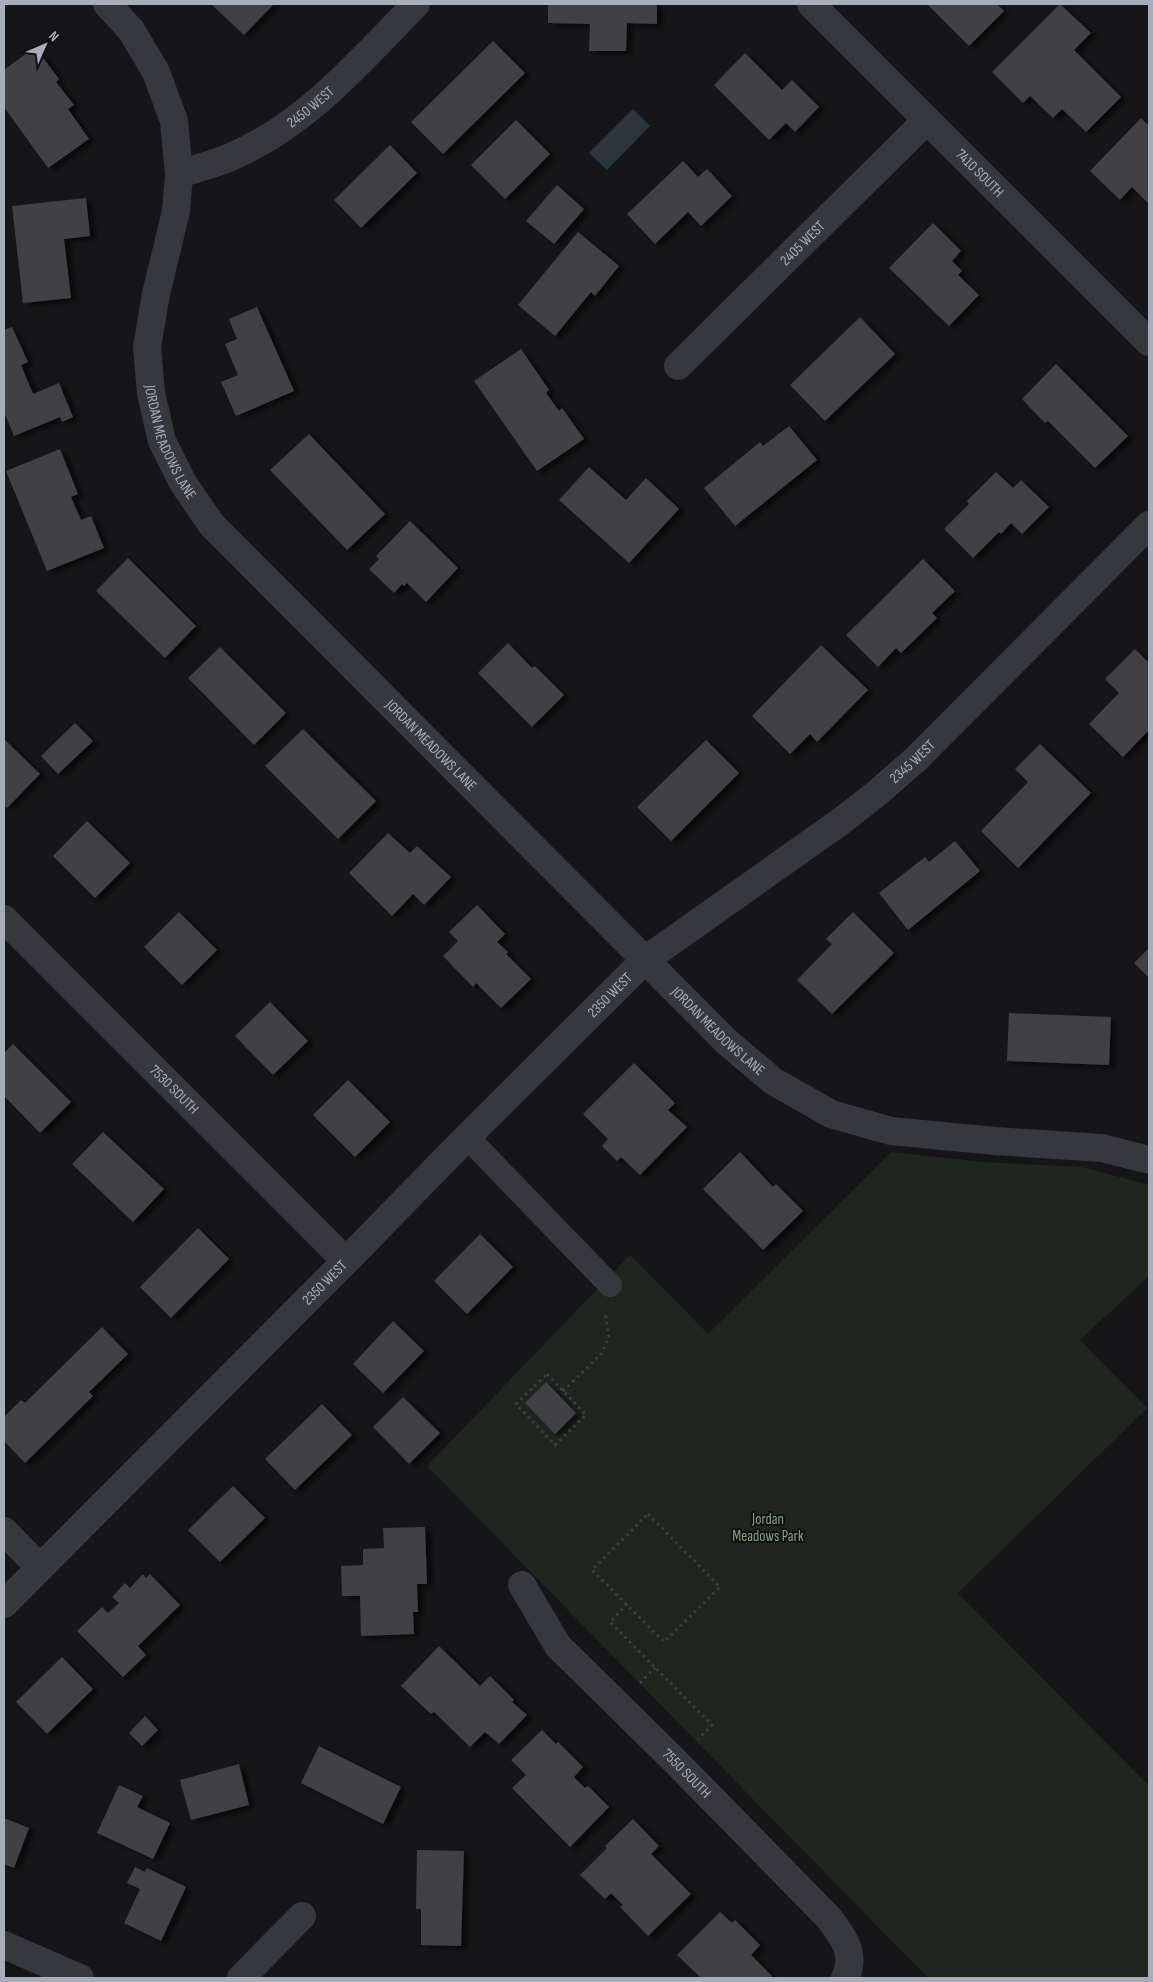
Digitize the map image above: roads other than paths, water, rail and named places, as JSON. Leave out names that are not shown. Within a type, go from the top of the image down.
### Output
[{"type":"street","name":"JORDAN MEADOWS LANE","points":[[107,4],[131,30],[156,72],[174,121],[179,174],[176,212],[156,294],[147,347],[151,393],[162,441],[183,483],[212,525],[727,1042],[773,1081],[831,1114],[891,1131],[996,1141],[1102,1148],[1147,1155]]},
{"type":"street","name":"2450 WEST","points":[[179,174],[233,156],[268,138],[302,114],[332,89],[416,4]]},
{"type":"street","name":"7410 SOUTH","points":[[811,4],[1149,342]]},
{"type":"street","name":"2405 WEST","points":[[678,366],[927,120]]},
{"type":"street","name":"2345 WEST","points":[[645,960],[832,828],[876,794],[916,758],[1149,525]]},
{"type":"street","name":"7530 SOUTH","points":[[4,919],[346,1261]]},
{"type":"street","name":"2350 WEST","points":[[4,1604],[645,960]]},
{"type":"street","points":[[467,1137],[610,1285]]},
{"type":"street","points":[[4,1531],[40,1568]]},
{"type":"street","name":"7550 SOUTH","points":[[522,1585],[558,1646],[675,1761],[829,1918],[846,1940],[847,1970]]},
{"type":"street","points":[[241,1978],[302,1916]]},
{"type":"street","points":[[4,1945],[80,1978]]},
{"type":"park label","name":"Jordan Meadows Park","points":[[768,1528]]}]
